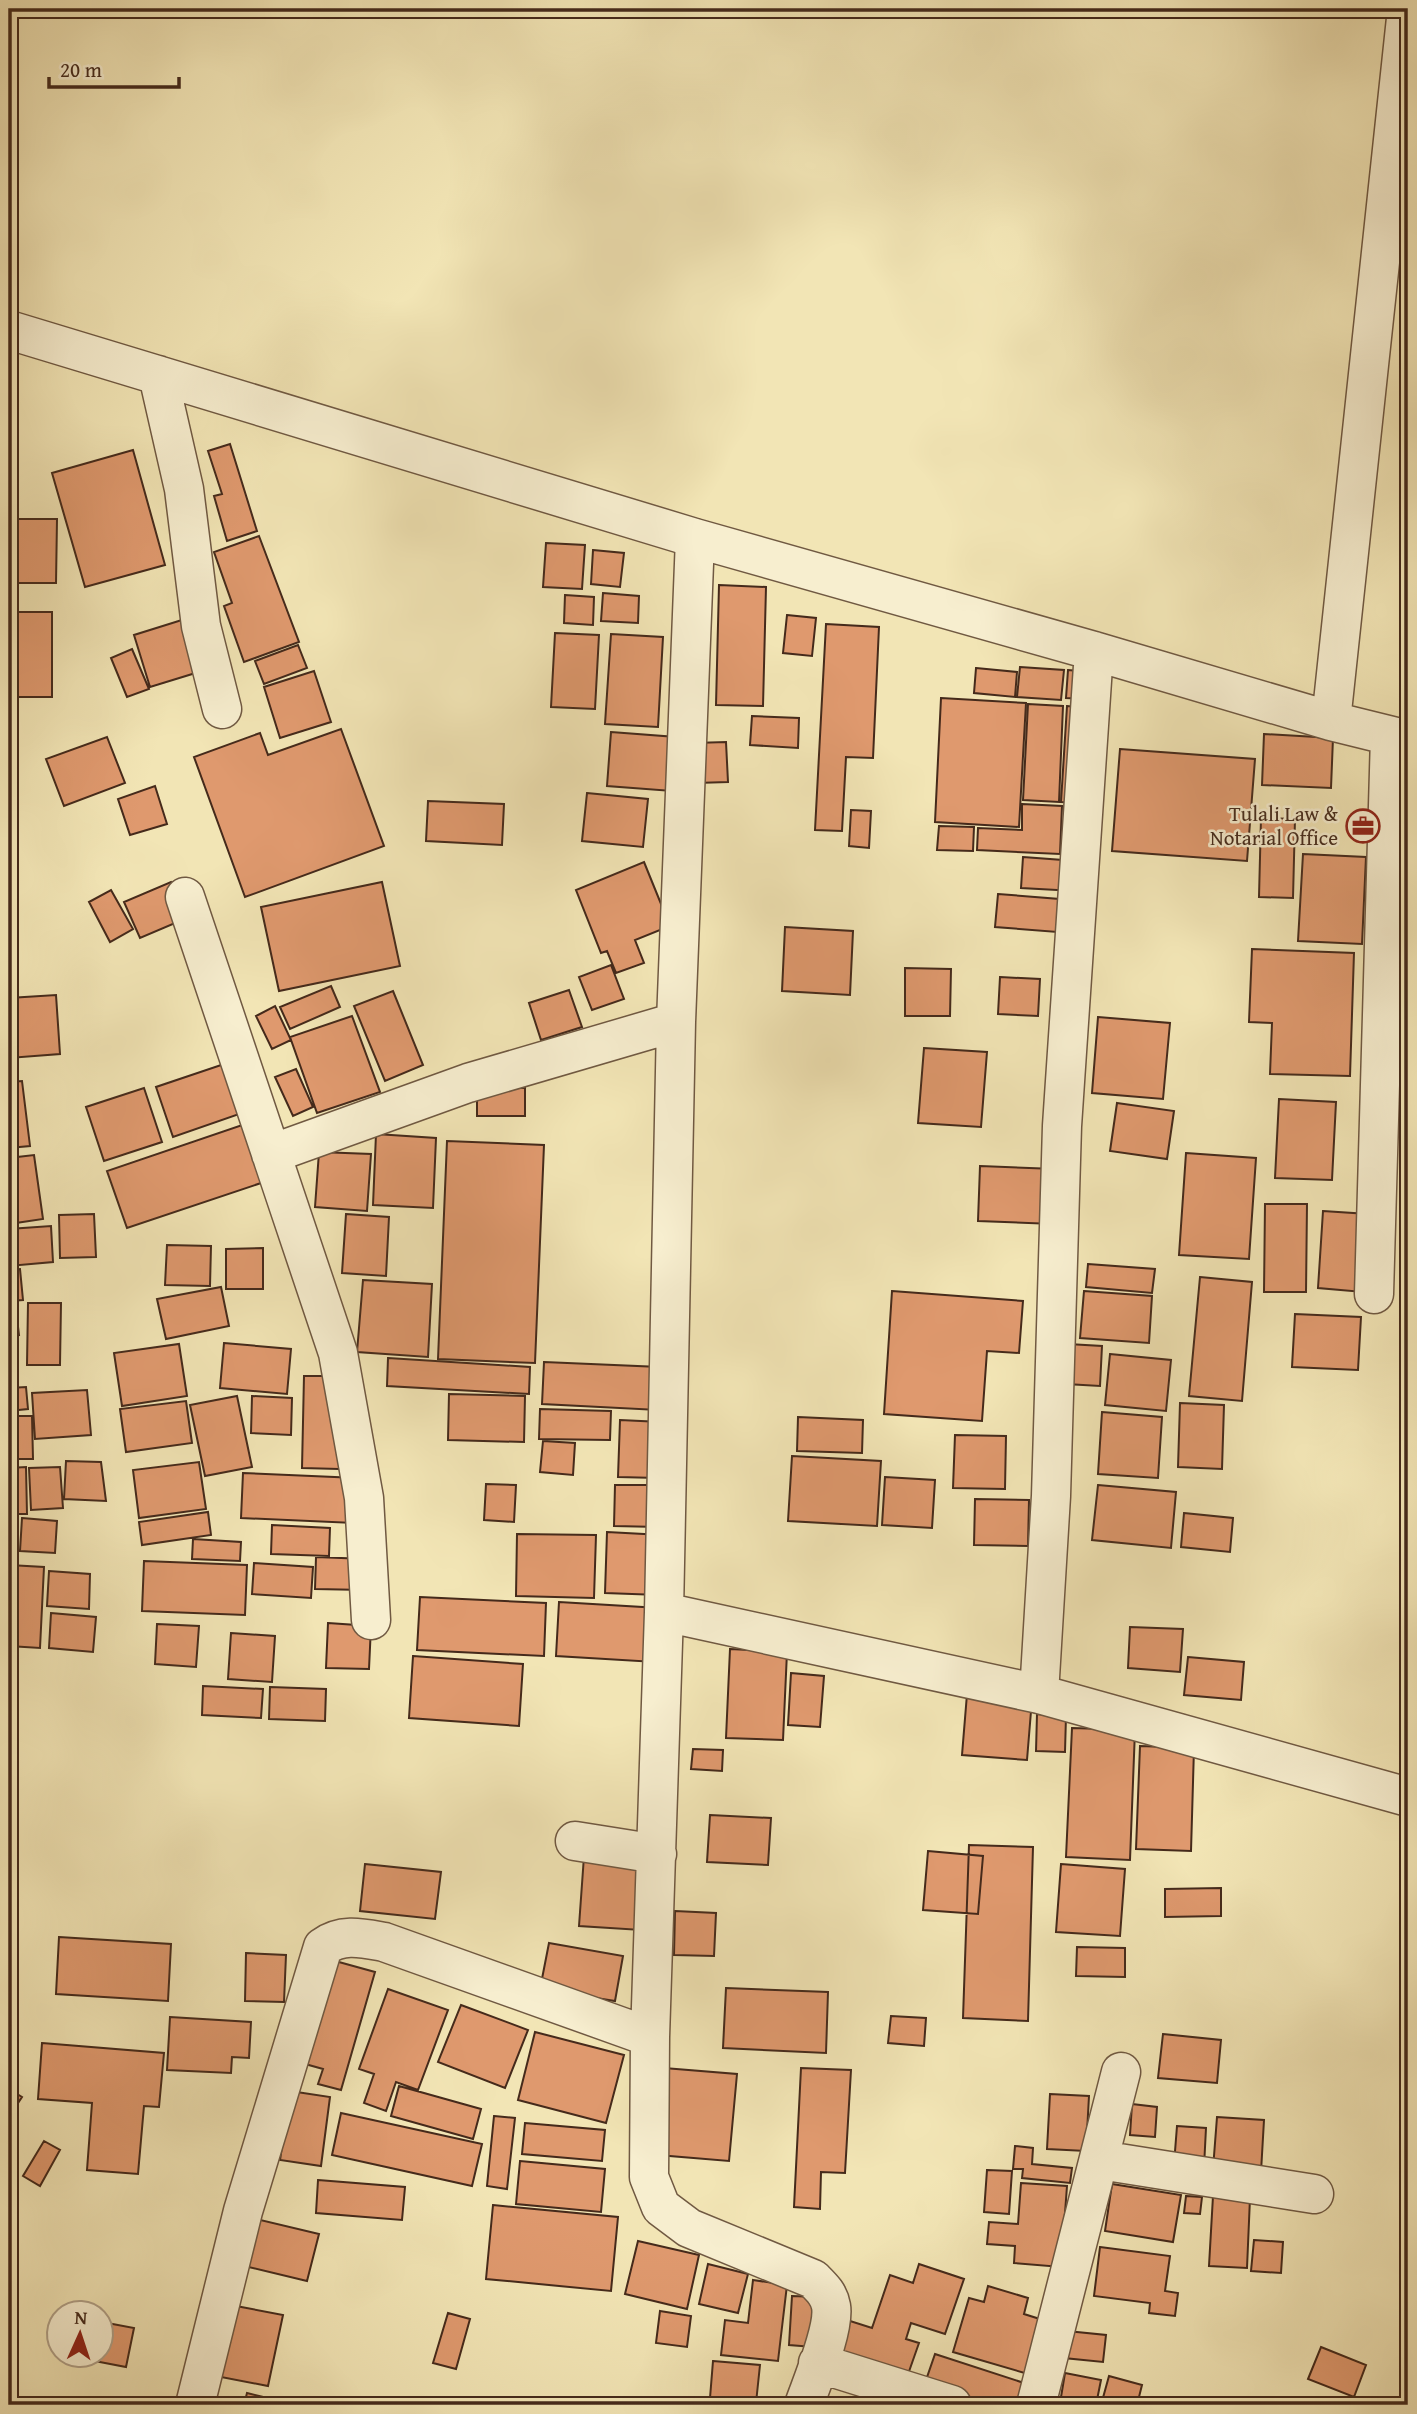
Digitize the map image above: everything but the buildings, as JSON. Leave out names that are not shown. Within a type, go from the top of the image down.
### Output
[{"type":"street","points":[[1331,721],[1395,239],[1407,9]]},
{"type":"street","points":[[9,330],[695,538],[1094,650],[1331,721],[1399,738],[1374,1294]]},
{"type":"street","points":[[158,375],[184,489],[201,626],[222,709]]},
{"type":"street","points":[[695,538],[676,1022],[664,1612],[650,2037],[649,2177],[661,2207],[689,2228],[813,2279],[826,2292],[831,2307],[830,2325],[804,2405]]},
{"type":"street","points":[[1039,1694],[1051,1496],[1062,1126],[1094,650]]},
{"type":"street","points":[[185,897],[338,1353],[364,1497],[371,1620]]},
{"type":"street","points":[[271,1154],[468,1083],[676,1022]]},
{"type":"street","points":[[664,1612],[1039,1694],[1408,1797]]},
{"type":"street","points":[[575,1842],[657,1854]]},
{"type":"street","points":[[195,2405],[243,2211],[323,1947],[335,1939],[355,1938],[384,1942],[650,2037]]},
{"type":"street","points":[[1036,2405],[1121,2072]]},
{"type":"street","points":[[1100,2160],[1314,2194]]},
{"type":"street","points":[[818,2363],[952,2405]]},
{"type":"place","name":"Tulali Law & Notarial Office","points":[[1363,826]]}]
